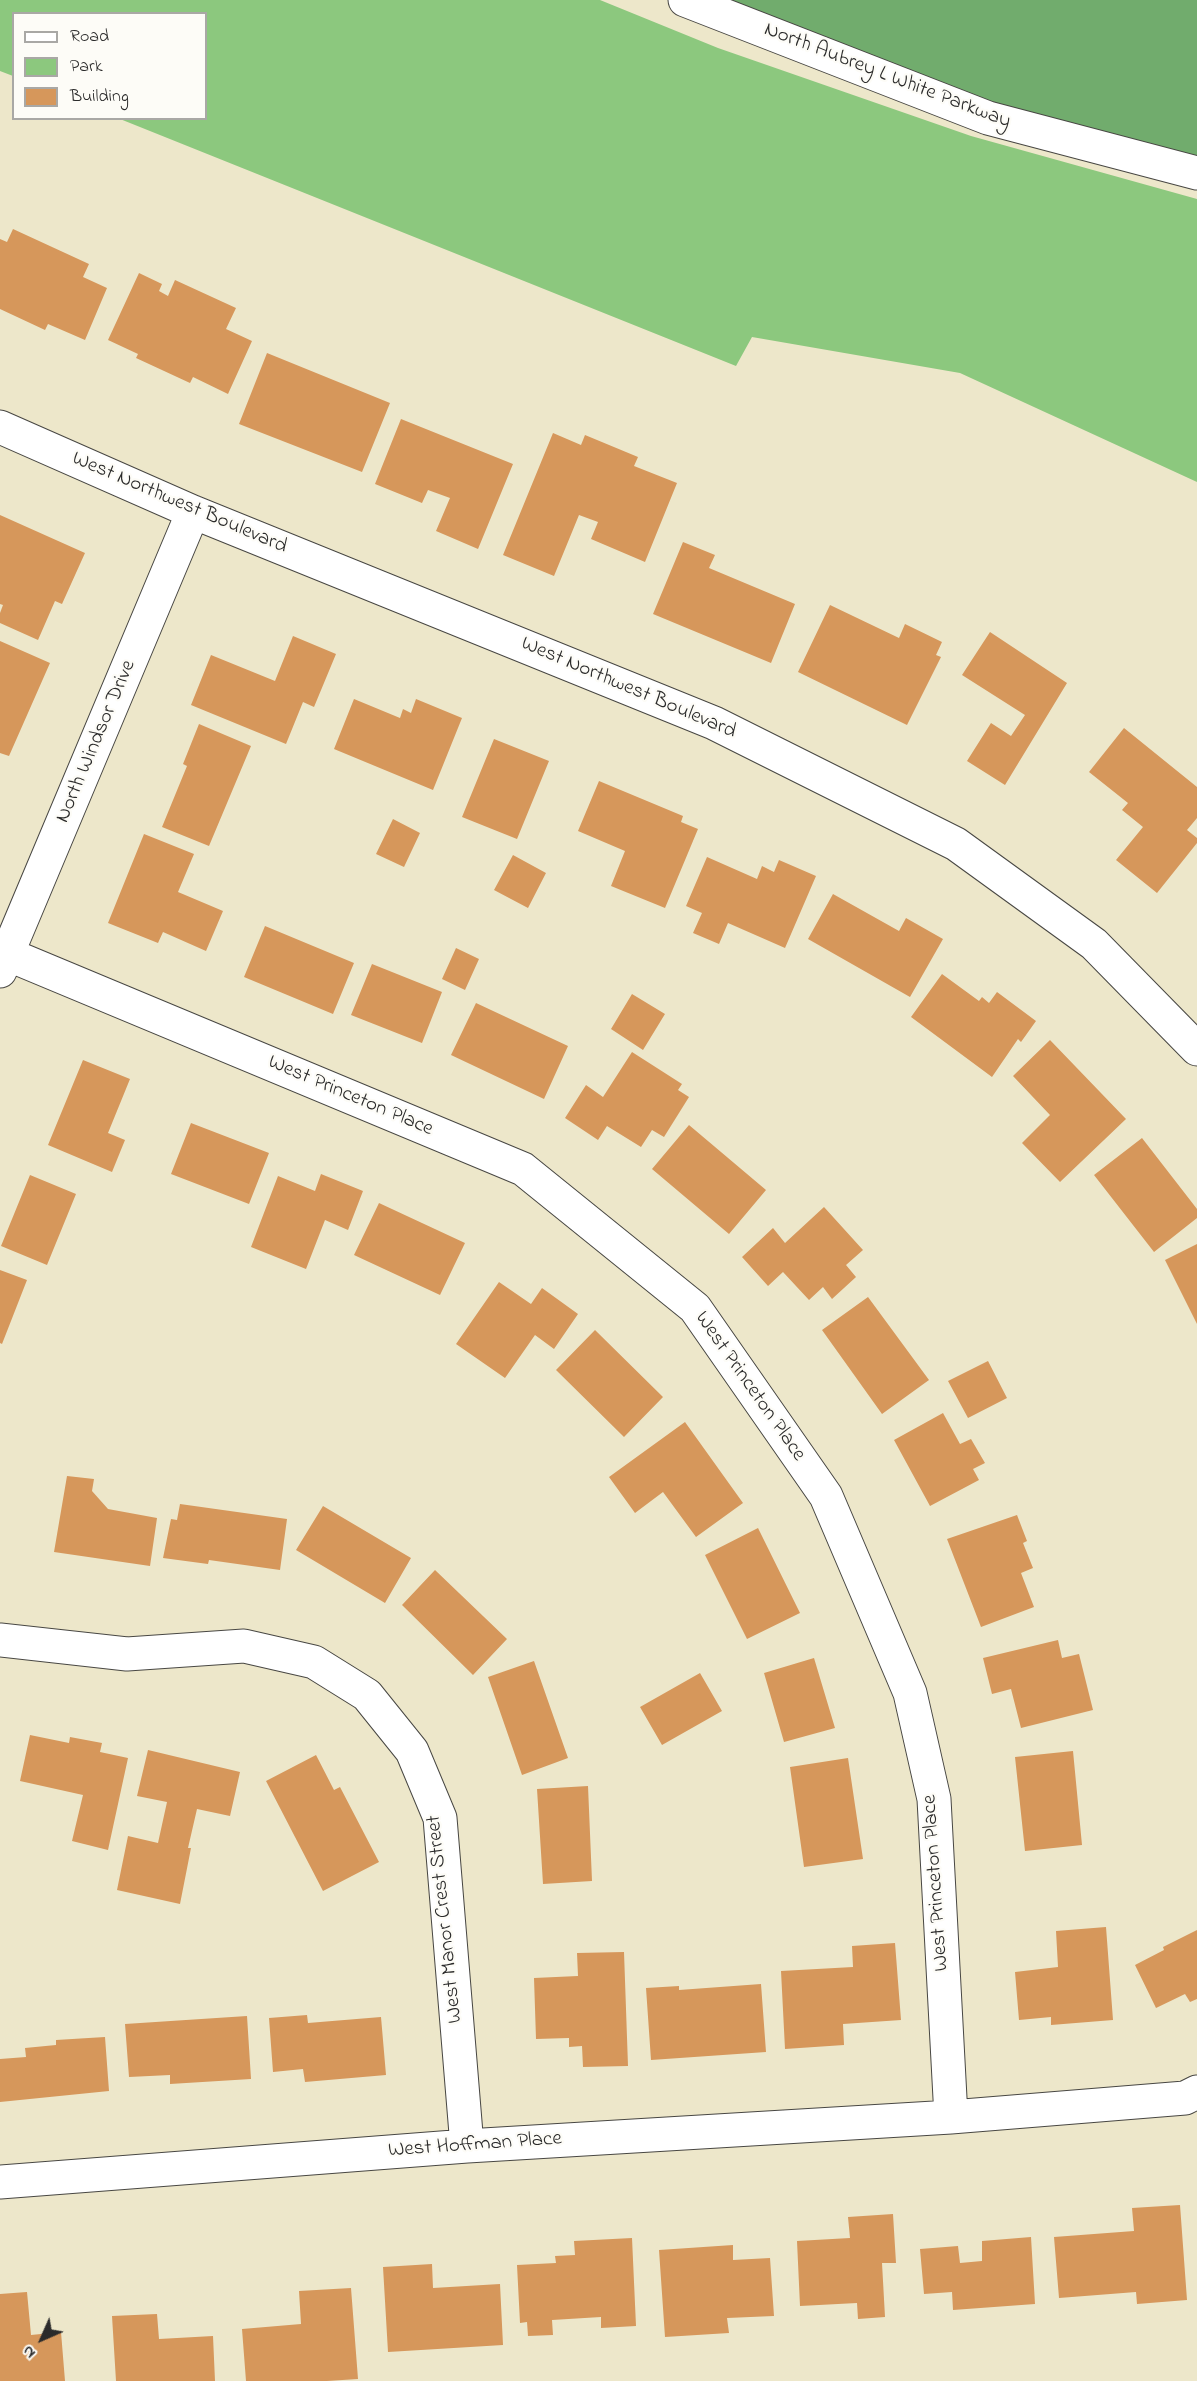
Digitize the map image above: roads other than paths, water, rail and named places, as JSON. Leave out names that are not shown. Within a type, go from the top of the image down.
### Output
[{"type":"street","name":"North Aubrey L White Parkway","points":[[685,0],[988,118],[1197,173]]},
{"type":"street","name":"West Northwest Boulevard","points":[[0,427],[193,512],[714,723],[956,843],[1094,944],[1197,1049]]},
{"type":"street","name":"North Windsor Drive","points":[[2,959],[193,512]]},
{"type":"street","name":"West Princeton Place","points":[[2,959],[523,1169],[694,1308],[826,1496],[910,1693],[934,1799],[951,2117]]},
{"type":"street","name":"West Manor Crest Street","points":[[0,1640],[127,1654],[244,1646],[314,1662],[367,1695],[412,1751],[440,1818],[467,2146]]},
{"type":"street","points":[[951,2117],[1185,2098],[1197,2092]]},
{"type":"street","name":"West Hoffman Place","points":[[0,2182],[467,2146],[951,2117]]}]
